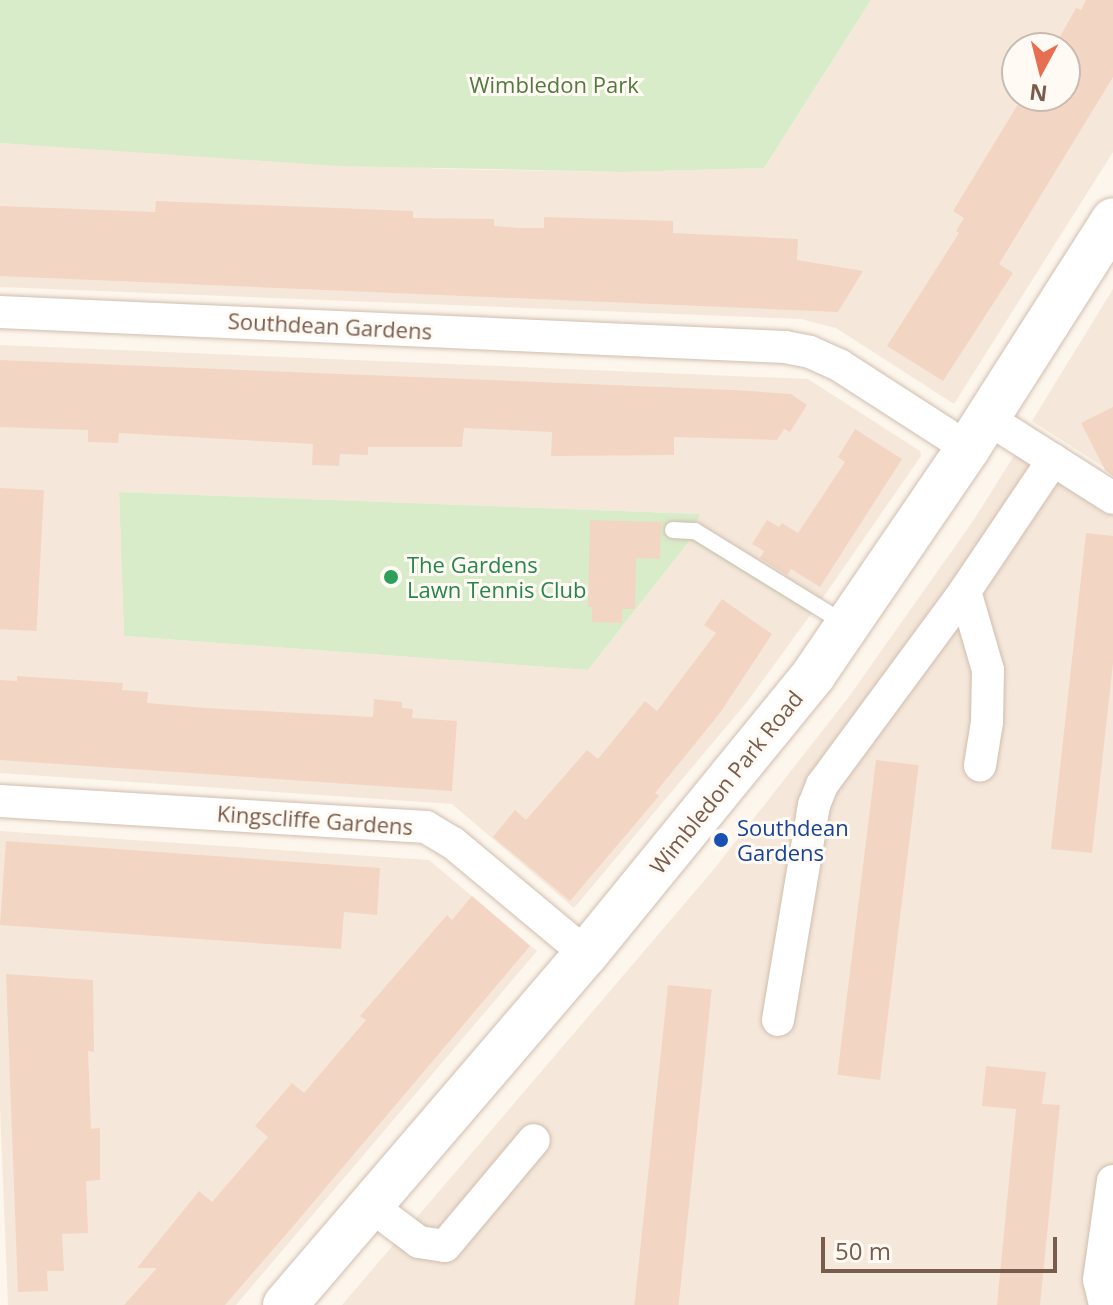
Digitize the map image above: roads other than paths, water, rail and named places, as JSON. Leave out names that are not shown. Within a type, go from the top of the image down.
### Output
[{"type":"street","name":"Wimbledon Park Road","points":[[285,1305],[586,954],[711,803],[848,626],[977,433],[1113,220]]},
{"type":"street","name":"Southdean Gardens","points":[[0,312],[785,347],[810,352],[977,433],[1053,460],[1113,498]]},
{"type":"street","points":[[778,1020],[814,805],[822,785],[965,591],[1053,460]]},
{"type":"street","points":[[965,591],[988,670],[987,722],[980,765]]},
{"type":"street","name":"Kingscliffe Gardens","points":[[0,801],[426,827],[453,843],[586,954]]},
{"type":"street","points":[[371,1206],[419,1242],[445,1246],[534,1140]]},
{"type":"street","points":[[1105,1305],[1099,1280],[1113,1181]]},
{"type":"lane","points":[[673,530],[695,531],[848,626]]},
{"type":"place","name":"The Gardens Lawn Tennis Club","points":[[391,577]]},
{"type":"place","name":"Southdean Gardens","points":[[721,840]]},
{"type":"park label","name":"Wimbledon Park","points":[[554,85]]}]
